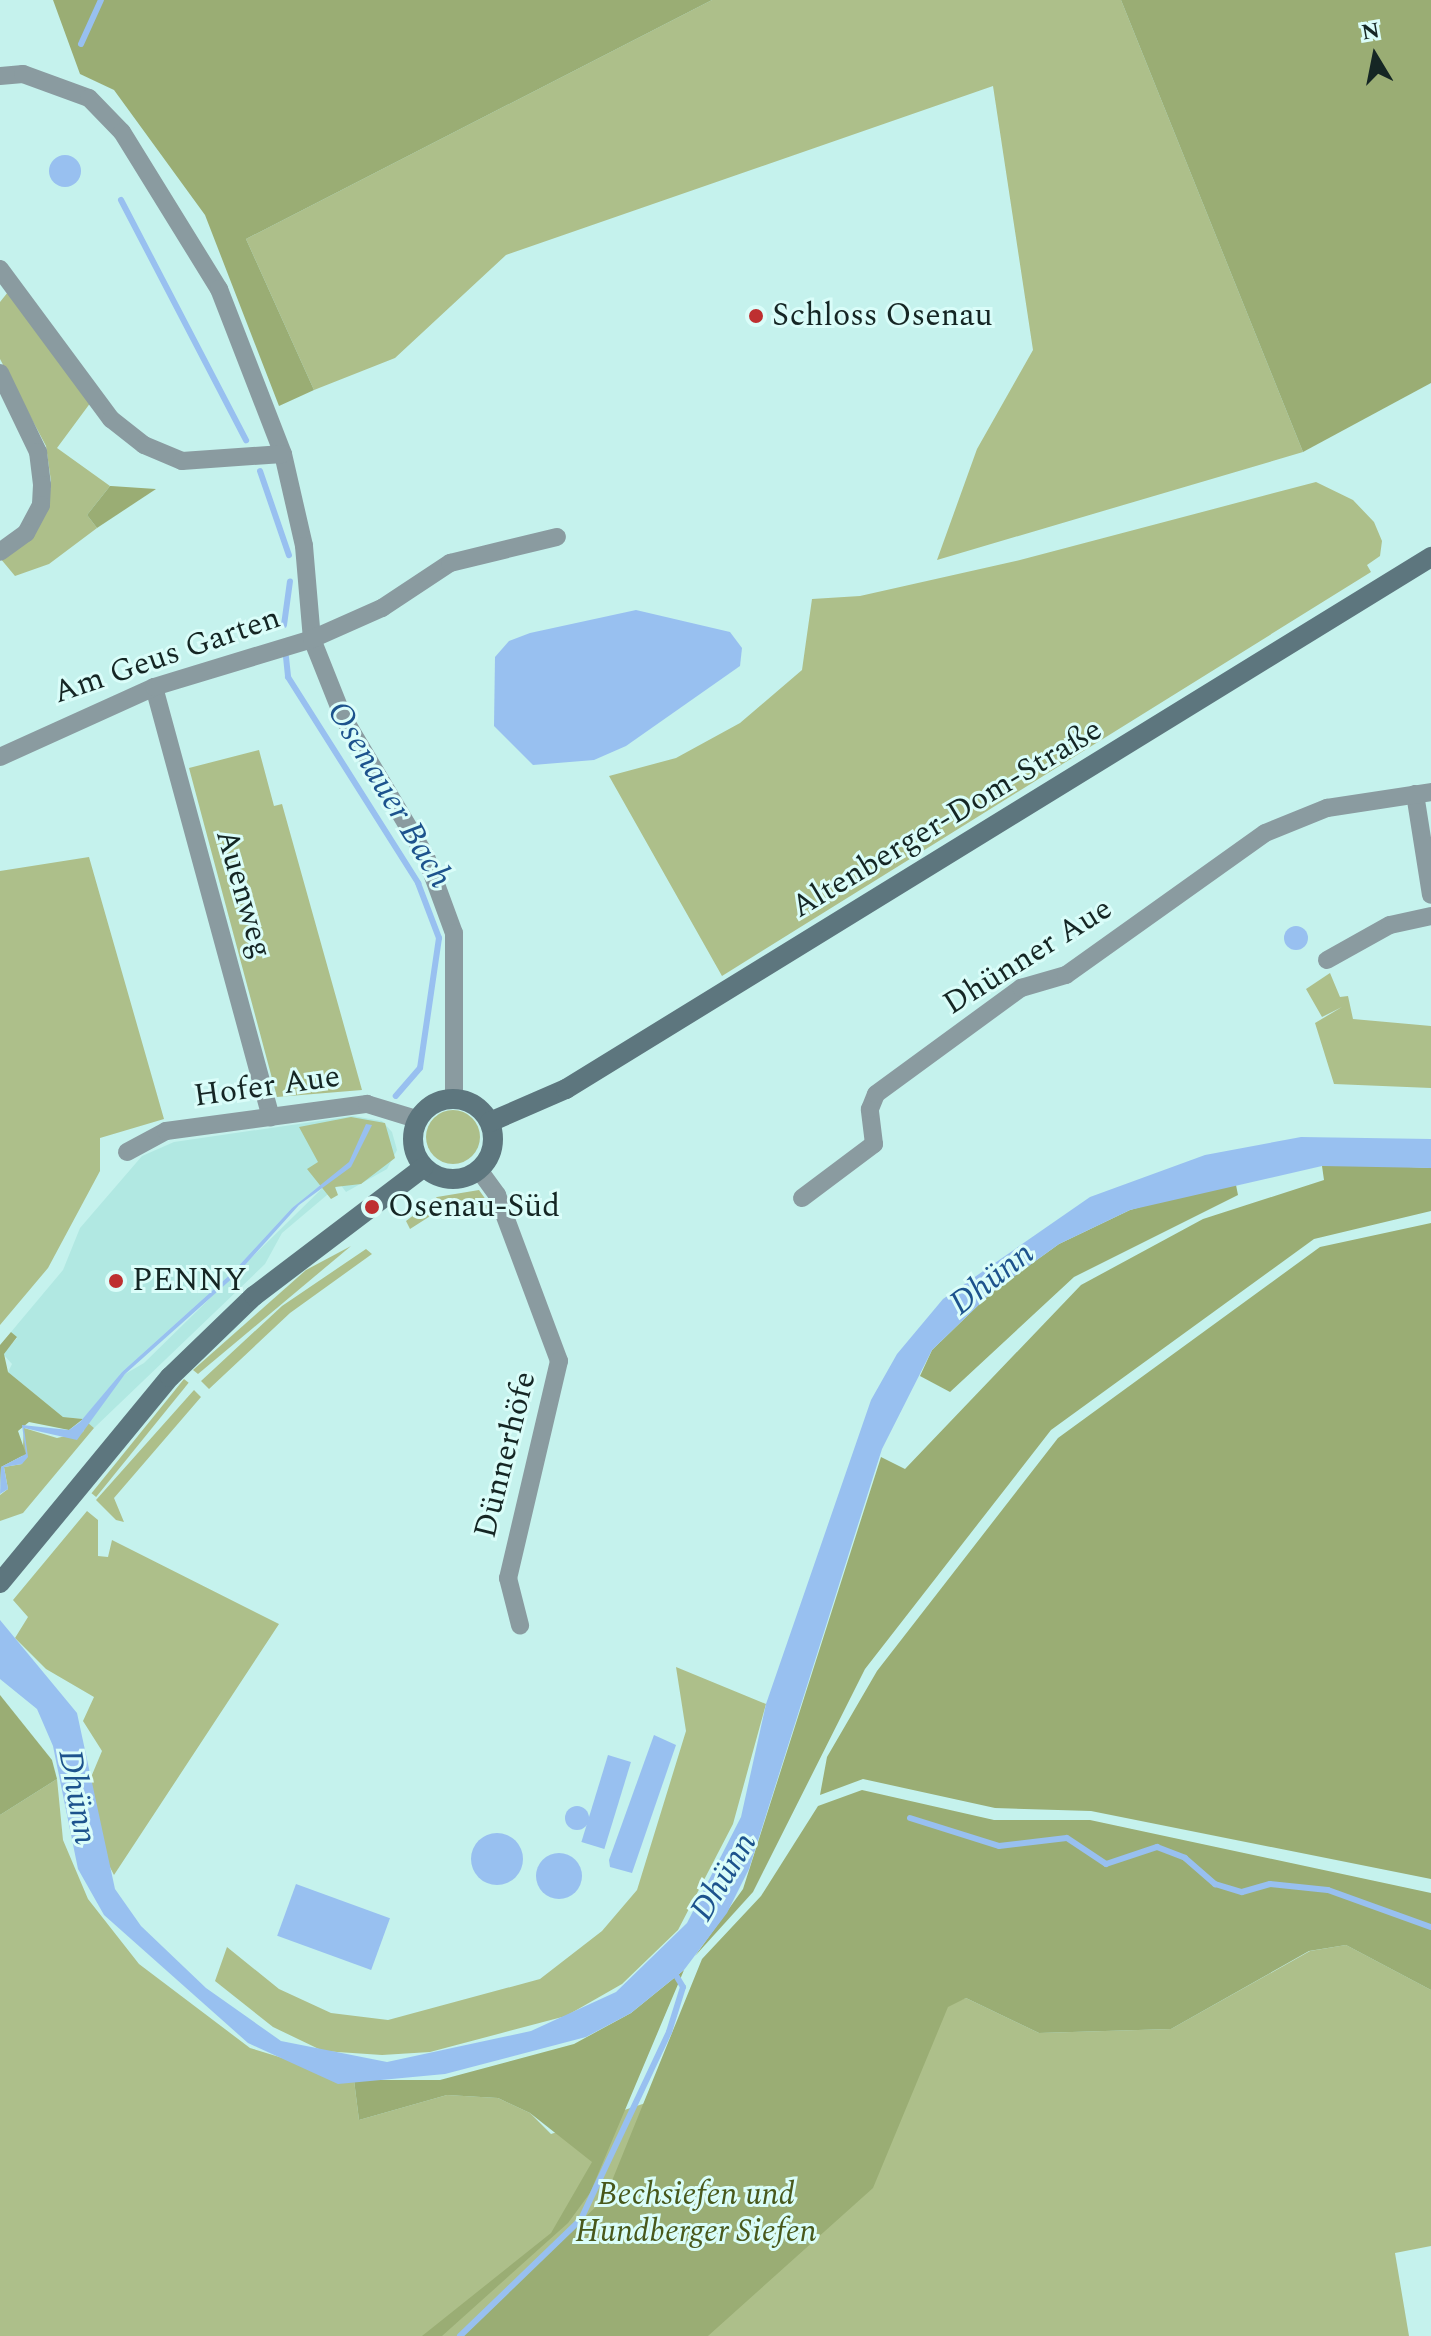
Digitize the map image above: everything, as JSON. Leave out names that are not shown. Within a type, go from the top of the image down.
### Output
[{"type":"main road","name":"Altenberger-Dom-Straße","points":[[490,1122],[566,1089],[1431,558]]},
{"type":"main road","points":[[454,1099],[473,1104],[490,1122],[494,1146],[479,1170],[453,1179],[424,1167],[413,1148],[416,1119],[432,1104],[454,1099]]},
{"type":"main road","points":[[0,1583],[170,1377],[254,1296],[424,1167]]},
{"type":"street","points":[[0,76],[23,74],[89,98],[122,132],[219,289],[283,454],[304,546],[312,639],[343,717],[426,857],[454,933],[454,1099]]},
{"type":"street","points":[[0,269],[111,419],[144,445],[182,461],[283,454]]},
{"type":"street","points":[[0,373],[38,452],[42,485],[41,505],[26,533],[0,552]]},
{"type":"street","name":"Am Geus Garten","points":[[0,757],[154,687],[312,639],[382,608],[450,563],[557,537]]},
{"type":"street","name":"Auenweg","points":[[154,687],[271,1117]]},
{"type":"street","points":[[1423,793],[1431,895]]},
{"type":"street","name":"Dhünner Aue","points":[[802,1198],[874,1144],[870,1109],[876,1094],[1021,988],[1066,975],[1265,833],[1327,808],[1423,793]]},
{"type":"street","points":[[1327,960],[1390,925],[1431,916]]},
{"type":"street","name":"Hofer Aue","points":[[127,1152],[166,1131],[367,1104],[416,1119]]},
{"type":"street","name":"Dünnerhöfe","points":[[479,1170],[497,1195],[559,1361],[508,1578],[520,1625]]},
{"type":"shaded area","points":[[353,1116],[382,1121],[392,1132],[397,1150],[387,1169],[346,1192],[340,1184],[282,1233],[265,1264],[94,1428],[87,1422],[91,1413],[125,1374],[144,1363],[349,1162],[292,1208],[233,1272],[122,1372],[83,1419],[63,1417],[8,1372],[12,1364],[3,1354],[17,1338],[11,1332],[63,1270],[80,1228],[142,1156],[174,1142]]},
{"type":"green space","points":[[53,0],[712,0],[246,239],[314,390],[279,406],[205,215],[114,90],[80,74]]},
{"type":"green space","points":[[712,0],[1121,0],[1303,452],[937,560],[977,449],[1033,350],[993,86],[506,255],[395,358],[314,390],[246,239]]},
{"type":"green space","points":[[1121,0],[1431,0],[1431,383],[1303,452]]},
{"type":"green space","points":[[8,292],[91,402],[57,448],[110,486],[87,515],[97,528],[49,564],[15,576],[0,558],[48,508],[51,481],[46,446],[0,359],[0,302]]},
{"type":"green space","points":[[1316,482],[1353,500],[1374,522],[1382,541],[1380,556],[1367,565],[1371,572],[722,976],[609,776],[676,758],[740,723],[802,670],[812,599],[860,596],[1020,560]]},
{"type":"green space","points":[[110,486],[156,489],[97,528],[87,515]]},
{"type":"green space","points":[[259,750],[274,806],[282,804],[362,1090],[277,1097],[189,768]]},
{"type":"green space","points":[[89,857],[164,1119],[100,1138],[100,1171],[48,1268],[0,1325],[0,871]]},
{"type":"green space","points":[[1330,973],[1340,997],[1348,996],[1353,1019],[1431,1026],[1431,1088],[1334,1084],[1315,1023],[1342,1007],[1322,1017],[1306,989]]},
{"type":"green space","points":[[453,1110],[472,1118],[480,1137],[472,1156],[453,1164],[434,1156],[426,1137],[434,1118]]},
{"type":"green space","points":[[351,1117],[385,1123],[395,1158],[361,1184],[335,1187],[338,1195],[331,1199],[307,1169],[318,1162],[299,1127]]},
{"type":"green space","points":[[1344,1164],[1431,1168],[1431,1211],[1314,1239],[1051,1430],[865,1669],[753,1892],[695,1956],[743,1889],[881,1457],[905,1469],[1081,1285],[1203,1219],[1324,1180],[1322,1166]]},
{"type":"green space","points":[[1235,1180],[1238,1195],[1074,1277],[950,1392],[920,1376],[932,1350],[991,1293],[1059,1244],[1130,1210]]},
{"type":"green space","points":[[479,1190],[494,1211],[457,1199],[410,1229],[406,1221],[437,1197]]},
{"type":"green space","points":[[1431,1223],[1431,1879],[1091,1811],[995,1808],[863,1779],[820,1795],[827,1757],[877,1671],[1058,1438],[1320,1247]]},
{"type":"green space","points":[[351,1246],[198,1374],[193,1370],[306,1270]]},
{"type":"green space","points":[[366,1249],[372,1254],[290,1313],[209,1389],[201,1381],[282,1306]]},
{"type":"green space","points":[[11,1332],[17,1337],[4,1354],[8,1372],[63,1417],[83,1419],[69,1430],[29,1422],[18,1431],[26,1454],[1,1467],[0,1489],[0,1345]]},
{"type":"green space","points":[[184,1379],[189,1383],[96,1497],[91,1493]]},
{"type":"green space","points":[[194,1390],[201,1397],[114,1498],[124,1522],[116,1520],[96,1500]]},
{"type":"green space","points":[[87,1422],[94,1428],[23,1513],[0,1521],[0,1495],[8,1489],[4,1467],[22,1464],[24,1428],[57,1438],[83,1432]]},
{"type":"green space","points":[[87,1511],[98,1520],[98,1556],[108,1557],[112,1540],[279,1624],[114,1875],[96,1840],[89,1782],[102,1751],[83,1721],[94,1697],[46,1669],[15,1638],[28,1617],[13,1600]]},
{"type":"green space","points":[[676,1667],[766,1704],[733,1824],[678,1930],[622,1984],[566,2016],[430,2052],[382,2055],[323,2051],[273,2027],[215,1981],[227,1947],[279,1989],[331,2013],[388,2020],[540,1979],[602,1931],[637,1890],[686,1731]]},
{"type":"green space","points":[[0,1695],[52,1760],[57,1779],[0,1815]]},
{"type":"green space","name":"Bechsiefen und Hundberger Siefen","points":[[57,1779],[63,1840],[88,1899],[139,1964],[250,2048],[354,2080],[359,2120],[447,2095],[498,2098],[530,2113],[551,2134],[966,1998],[1039,2033],[1171,2029],[1310,1951],[1346,1945],[1431,1990],[1431,2246],[1395,2253],[1409,2336],[0,2336],[0,1815]]},
{"type":"green space","name":"Bechsiefen und Hundberger Siefen","points":[[862,1790],[994,1820],[1090,1820],[1431,1893],[1431,1990],[1346,1945],[1309,1951],[1171,2029],[1039,2033],[966,1998],[948,2007],[873,2188],[708,2336],[461,2336],[605,2198],[702,1959],[761,1896],[818,1806]]},
{"type":"green space","points":[[684,1970],[590,2193],[568,2223],[442,2336],[422,2336],[551,2233],[592,2162],[530,2113],[498,2098],[447,2095],[359,2120],[354,2080],[440,2080],[574,2044],[631,2013]]},
{"type":"water","points":[[65,155],[76,160],[81,171],[76,182],[65,187],[54,182],[49,171],[54,160]]},
{"type":"water","points":[[636,610],[730,632],[742,648],[740,666],[626,746],[594,760],[533,765],[494,726],[495,657],[509,641],[530,633]]},
{"type":"water","points":[[1296,926],[1305,929],[1308,938],[1305,947],[1296,950],[1287,947],[1284,938],[1287,929]]},
{"type":"water","points":[[366,1124],[372,1125],[351,1167],[299,1205],[236,1275],[125,1374],[77,1440],[24,1428],[28,1457],[22,1464],[4,1467],[8,1489],[0,1494],[1,1467],[26,1454],[22,1425],[69,1430],[80,1422],[122,1372],[233,1272],[292,1208],[349,1162]]},
{"type":"water","name":"Dhünn","points":[[1301,1137],[1431,1139],[1431,1168],[1322,1166],[1130,1210],[1059,1244],[991,1293],[932,1350],[882,1449],[749,1869],[727,1913],[684,1970],[631,2013],[586,2037],[445,2074],[338,2084],[248,2043],[104,1915],[78,1869],[53,1746],[37,1709],[0,1679],[0,1620],[77,1713],[115,1889],[141,1926],[206,1988],[281,2041],[387,2062],[531,2031],[616,1992],[687,1923],[741,1817],[766,1704],[871,1400],[897,1354],[943,1299],[1090,1197],[1205,1155]]},
{"type":"water","points":[[654,1735],[676,1745],[632,1873],[610,1867],[609,1860]]},
{"type":"water","points":[[608,1755],[631,1762],[604,1849],[581,1842]]},
{"type":"water","points":[[577,1806],[586,1809],[589,1818],[586,1827],[577,1830],[568,1827],[565,1818],[568,1809]]},
{"type":"water","points":[[497,1833],[515,1841],[523,1859],[515,1877],[497,1885],[479,1877],[471,1859],[479,1841]]},
{"type":"water","points":[[559,1853],[575,1860],[582,1876],[575,1892],[559,1899],[543,1892],[536,1876],[543,1860]]},
{"type":"water","points":[[296,1884],[390,1918],[371,1970],[277,1936]]},
{"type":"waterway","name":"Osenauer Bach","points":[[81,44],[101,0]]},
{"type":"waterway","name":"Osenauer Bach","points":[[121,200],[246,440]]},
{"type":"waterway","name":"Osenauer Bach","points":[[260,471],[289,555]]},
{"type":"waterway","name":"Osenauer Bach","points":[[284,625],[290,581]]},
{"type":"waterway","name":"Osenauer Bach","points":[[286,657],[288,677],[418,883],[439,938],[420,1068],[396,1096]]},
{"type":"waterway","points":[[910,1818],[999,1846],[1067,1838],[1106,1864],[1157,1847],[1185,1858],[1215,1884],[1242,1892],[1270,1884],[1328,1890],[1431,1927]]},
{"type":"waterway","points":[[460,2336],[581,2219],[669,2032],[683,1987],[674,1972]]},
{"type":"place","name":"Schloss Osenau","points":[[756,316]]},
{"type":"place","name":"Osenau-Süd","points":[[372,1207]]},
{"type":"place","name":"PENNY","points":[[116,1281]]}]
